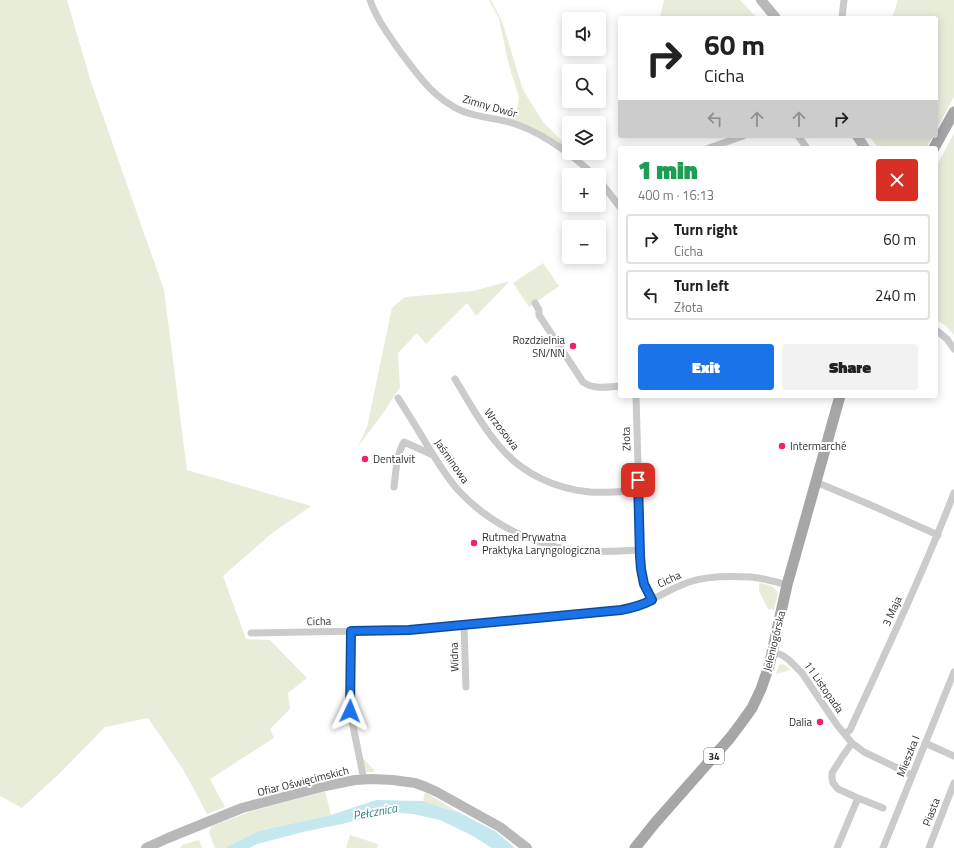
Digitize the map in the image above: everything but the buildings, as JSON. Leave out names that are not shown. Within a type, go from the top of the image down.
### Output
[{"type":"main road","points":[[935,146],[954,112]]},
{"type":"main road","name":"Jeleniogórska","points":[[635,848],[655,823],[730,738],[752,708],[761,689],[769,666],[787,585],[839,398]]},
{"type":"street","name":"Zimny Dwór","points":[[370,0],[381,23],[410,66],[425,84],[444,100],[469,114],[509,122],[531,130],[563,149],[586,168]]},
{"type":"street","points":[[761,0],[774,16]]},
{"type":"street","points":[[842,16],[844,0]]},
{"type":"street","points":[[728,145],[740,138]]},
{"type":"street","points":[[606,189],[618,204]]},
{"type":"street","points":[[535,304],[539,310],[539,315],[583,382],[596,387],[618,386]]},
{"type":"street","points":[[938,331],[947,338],[954,349]]},
{"type":"street","name":"Wrzosowa","points":[[455,379],[490,435],[501,449],[540,479],[571,489],[591,492],[639,491]]},
{"type":"street","name":"Jaśminowa","points":[[398,398],[450,480],[470,502],[499,523],[531,539],[549,545],[573,550],[595,552],[640,550]]},
{"type":"street","name":"Złota","points":[[636,398],[642,578],[652,600]]},
{"type":"street","points":[[394,487],[400,449],[404,442],[434,455]]},
{"type":"street","points":[[816,482],[938,535]]},
{"type":"street","name":"3 Maja","points":[[845,734],[850,730],[938,535],[954,493]]},
{"type":"street","name":"Cicha","points":[[251,633],[409,630],[621,610],[636,607],[689,582],[707,578],[752,577],[787,585]]},
{"type":"street","name":"Widna","points":[[464,626],[466,687]]},
{"type":"street","points":[[351,631],[350,711],[364,780]]},
{"type":"street","name":"11 Listopada","points":[[772,652],[782,655],[802,673],[852,743],[864,752],[912,775]]},
{"type":"street","name":"Mieszka I","points":[[883,848],[954,672]]},
{"type":"street","points":[[925,742],[954,756]]},
{"type":"street","points":[[852,743],[832,773],[833,783],[838,789],[883,808]]},
{"type":"street","name":"Ofiar Oświęcimskich","points":[[146,848],[242,808],[325,786],[355,780],[394,780],[415,783],[426,787],[500,827],[527,848]]},
{"type":"street","name":"Piasta","points":[[929,848],[954,783]]},
{"type":"street","points":[[837,848],[858,798]]},
{"type":"green space","points":[[0,0],[67,0],[91,82],[164,290],[187,470],[311,506],[271,534],[223,576],[246,639],[270,640],[307,678],[288,693],[290,709],[270,729],[274,738],[210,779],[225,807],[207,814],[183,769],[148,718],[105,727],[61,772],[22,808],[0,796]]},
{"type":"green space","points":[[489,0],[491,0],[502,21],[523,90],[544,123],[562,141],[562,147],[509,120],[517,110],[519,97],[509,66],[499,19]]},
{"type":"green space","points":[[664,0],[740,0],[755,16],[660,16]]},
{"type":"green space","points":[[898,0],[954,0],[954,97],[938,126],[938,16],[893,16]]},
{"type":"green space","points":[[954,133],[954,335],[945,325],[938,321],[938,163]]},
{"type":"green space","points":[[870,138],[932,138],[927,146],[876,146]]},
{"type":"green space","points":[[543,263],[559,286],[529,307],[513,283]]},
{"type":"green space","points":[[510,281],[476,316],[467,303],[426,344],[417,333],[398,353],[400,387],[384,412],[357,448],[367,427],[392,308],[405,297],[473,291]]},
{"type":"green space","points":[[759,583],[767,584],[778,593],[774,610],[768,609],[759,591]]},
{"type":"green space","points":[[779,665],[785,665],[791,670],[776,674]]},
{"type":"green space","points":[[362,757],[374,770],[374,772],[367,772]]},
{"type":"green space","points":[[325,791],[331,815],[258,831],[224,848],[215,848],[209,831],[212,826],[252,811]]},
{"type":"green space","points":[[425,792],[458,812],[423,801]]},
{"type":"green space","points":[[350,835],[378,844],[377,848],[346,848]]},
{"type":"green space","points":[[205,838],[199,840],[202,848],[180,848],[182,845]]},
{"type":"water","name":"Pełcznica","points":[[376,800],[423,801],[458,812],[495,831],[515,848],[492,848],[471,835],[440,820],[413,814],[388,812],[307,831],[257,844],[249,848],[224,848],[258,831],[331,815]]},
{"type":"place","name":"Rozdzielnia SN/NN","points":[[573,346]]},
{"type":"place","name":"Intermarché","points":[[782,446]]},
{"type":"place","name":"Dentalvit","points":[[365,459]]},
{"type":"place","name":"Rutmed Prywatna Praktyka Laryngologiczna","points":[[474,543]]},
{"type":"place","name":"Dalia","points":[[820,722]]},
{"type":"route","points":[[350,711],[351,631],[409,630],[454,627],[631,609],[652,600],[642,578],[638,480]]}]
